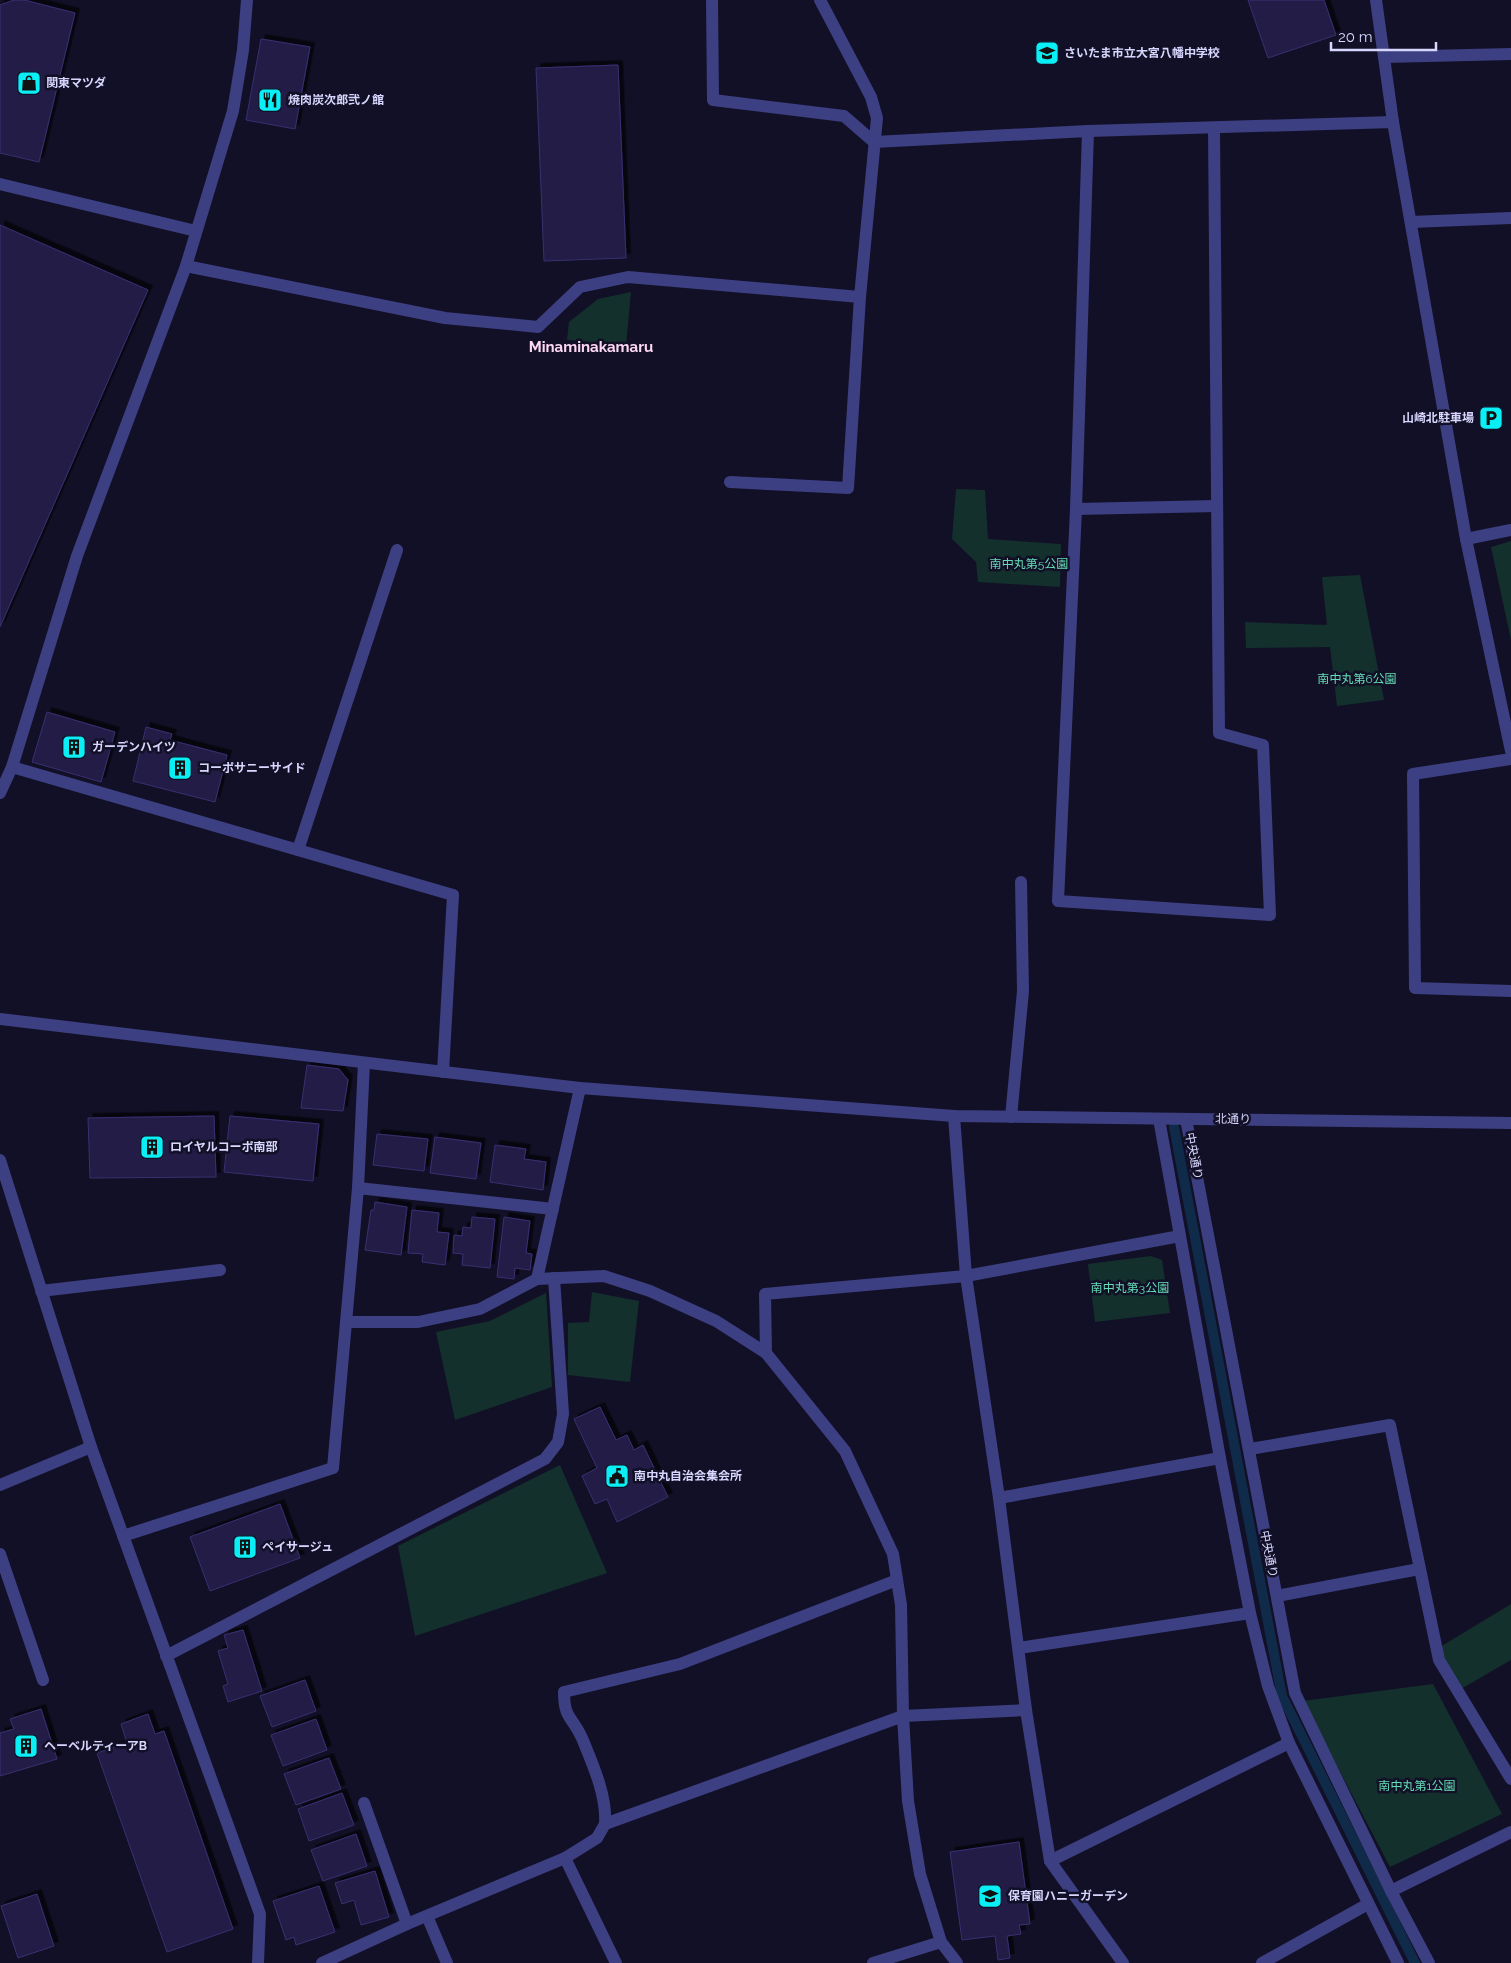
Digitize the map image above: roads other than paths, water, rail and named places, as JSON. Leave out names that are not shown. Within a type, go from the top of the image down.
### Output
[{"type":"street","points":[[0,793],[12,767],[77,556],[186,266],[233,111],[243,50],[247,0]]},
{"type":"street","points":[[712,0],[713,100],[844,116],[874,142],[1088,131],[1393,122]]},
{"type":"street","points":[[730,482],[848,488],[860,297],[877,118],[871,97],[820,0]]},
{"type":"street","points":[[1376,0],[1393,122],[1466,539],[1511,751]]},
{"type":"street","points":[[1384,57],[1511,54]]},
{"type":"street","points":[[1088,131],[1076,510],[1058,901],[1270,915],[1263,745],[1219,733],[1214,128]]},
{"type":"street","points":[[0,184],[196,231]]},
{"type":"street","points":[[1411,222],[1511,218]]},
{"type":"street","points":[[186,266],[444,318],[538,327],[580,287],[628,277],[860,297]]},
{"type":"street","points":[[1076,510],[1216,506]]},
{"type":"street","points":[[1466,539],[1511,530]]},
{"type":"street","points":[[298,850],[397,550]]},
{"type":"street","points":[[1511,759],[1413,774],[1416,988],[1511,991]]},
{"type":"street","points":[[12,767],[453,895],[443,1072]]},
{"type":"street","points":[[1011,1117],[1022,991],[1021,882]]},
{"type":"street","name":"北通り","points":[[0,1019],[580,1088],[954,1116],[1511,1123]]},
{"type":"street","points":[[123,1536],[333,1468],[358,1188],[364,1062]]},
{"type":"street","points":[[537,1278],[580,1088]]},
{"type":"street","points":[[954,1116],[966,1276],[999,1498],[1026,1710],[1050,1861],[1123,1963]]},
{"type":"street","points":[[1159,1119],[1220,1458],[1250,1613],[1268,1686],[1289,1743],[1398,1963]]},
{"type":"street","name":"中央通り","points":[[1186,1119],[1295,1693],[1391,1891],[1429,1963]]},
{"type":"street","points":[[0,1160],[91,1447],[260,1914],[258,1963]]},
{"type":"street","points":[[358,1188],[553,1208]]},
{"type":"street","points":[[766,1353],[765,1294],[966,1276],[1180,1236]]},
{"type":"street","points":[[42,1291],[220,1270]]},
{"type":"street","points":[[346,1322],[418,1322],[480,1309],[537,1278],[604,1276],[650,1291],[716,1321],[766,1353],[845,1451],[893,1554],[901,1605],[902,1716],[908,1801],[920,1874],[941,1942],[957,1963]]},
{"type":"street","points":[[166,1656],[545,1459],[558,1442],[563,1414],[554,1278]]},
{"type":"street","points":[[1250,1449],[1390,1425],[1439,1660],[1511,1779]]},
{"type":"street","points":[[0,1485],[91,1447]]},
{"type":"street","points":[[999,1498],[1220,1458]]},
{"type":"street","points":[[0,1554],[43,1680]]},
{"type":"street","points":[[1277,1596],[1419,1569]]},
{"type":"street","points":[[322,1963],[407,1924],[565,1858],[597,1838],[605,1824],[606,1806],[581,1736],[564,1710],[564,1692],[680,1664],[897,1580]]},
{"type":"street","points":[[1018,1648],[1250,1613]]},
{"type":"street","points":[[605,1824],[902,1716],[1026,1710]]},
{"type":"street","points":[[1050,1861],[1289,1743]]},
{"type":"street","points":[[364,1803],[407,1924]]},
{"type":"street","points":[[1391,1891],[1511,1832]]},
{"type":"street","points":[[565,1858],[616,1963]]},
{"type":"street","points":[[1262,1963],[1368,1904]]},
{"type":"street","points":[[427,1916],[447,1963]]},
{"type":"street","points":[[873,1963],[941,1942]]},
{"type":"waterway","points":[[1174,1127],[1282,1696],[1415,1963]]},
{"type":"place","name":"さいたま市立大宮八幡中学校","points":[[1047,53]]},
{"type":"place","name":"関東マツダ","points":[[29,83]]},
{"type":"place","name":"焼肉炭次郎弐ノ館","points":[[270,100]]},
{"type":"place","name":"山崎北駐車場","points":[[1491,418]]},
{"type":"place","name":"ガーデンハイツ","points":[[74,747]]},
{"type":"place","name":"コーポサニーサイド","points":[[180,768]]},
{"type":"place","name":"ロイヤルコーポ南部","points":[[152,1147]]},
{"type":"place","name":"南中丸自治会集会所","points":[[617,1476]]},
{"type":"place","name":"ペイサージュ","points":[[245,1547]]},
{"type":"place","name":"ヘーベルティーアB","points":[[26,1746]]},
{"type":"place","name":"保育園ハニーガーデン","points":[[990,1896]]},
{"type":"district","name":"Minaminakamaru","points":[[591,347]]},
{"type":"park label","name":"南中丸第5公園","points":[[1029,564]]},
{"type":"park label","name":"南中丸第6公園","points":[[1357,679]]},
{"type":"park label","name":"南中丸第3公園","points":[[1130,1288]]},
{"type":"park label","name":"南中丸第1公園","points":[[1417,1786]]}]
